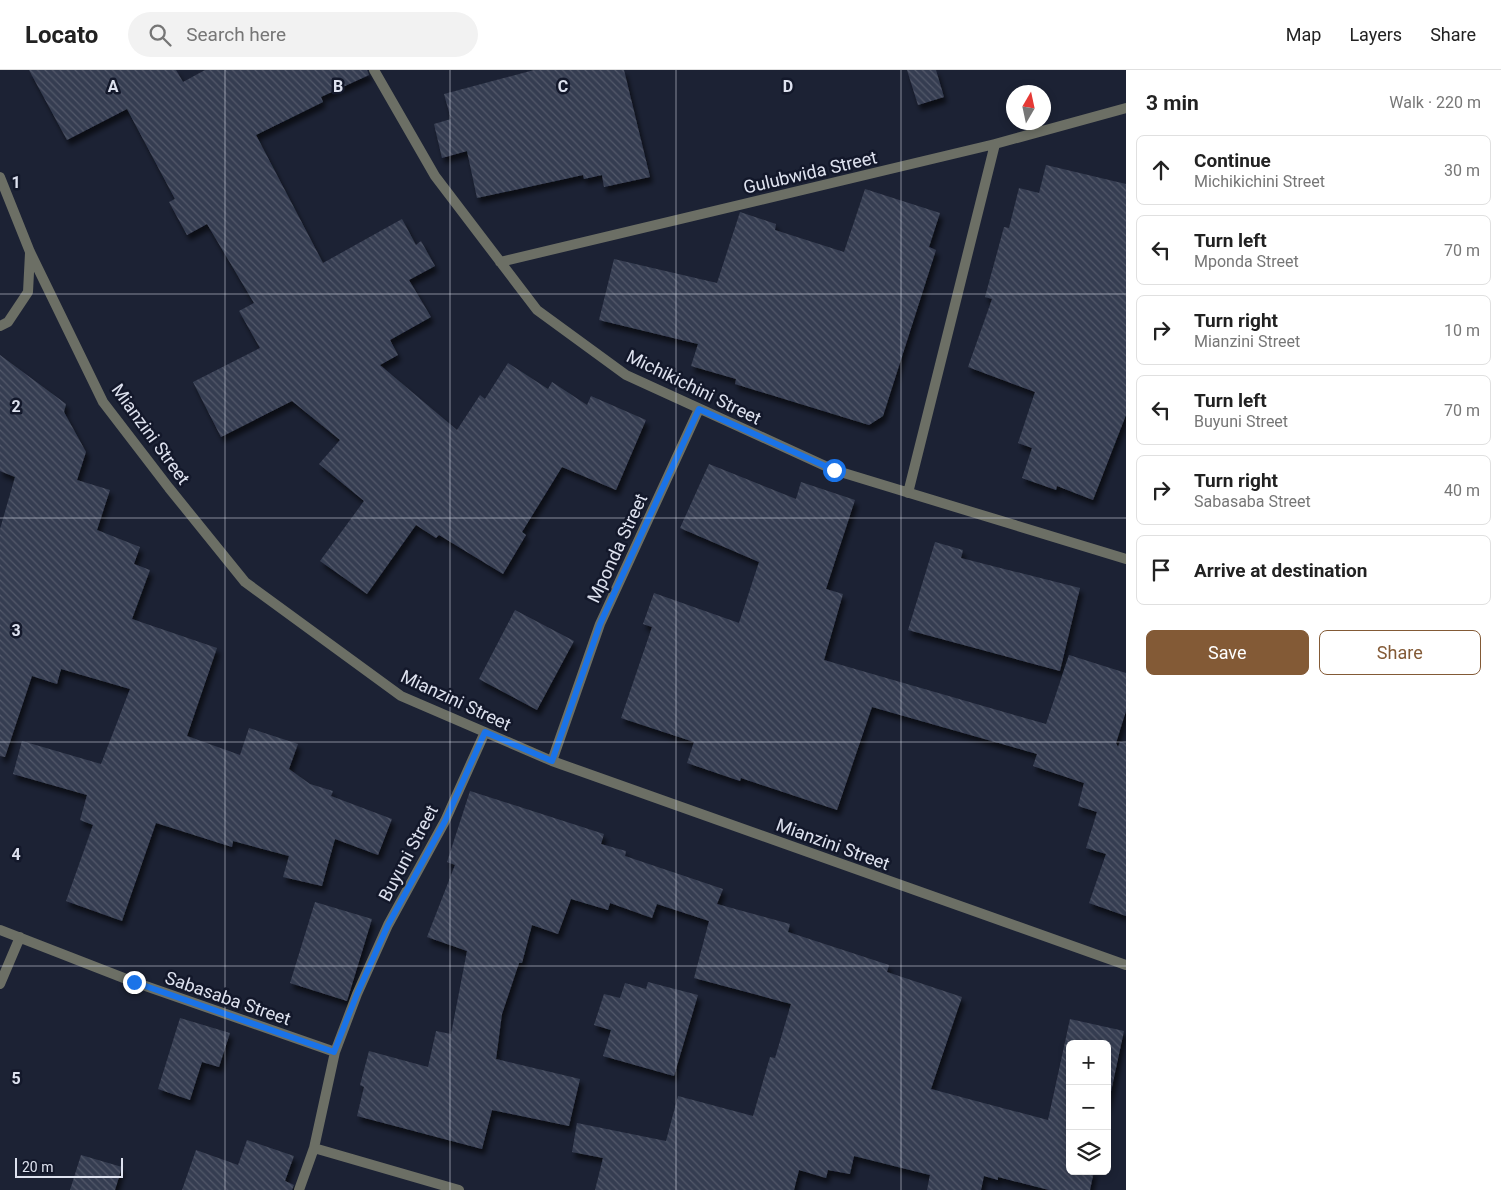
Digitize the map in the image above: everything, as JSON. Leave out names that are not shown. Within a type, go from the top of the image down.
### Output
[{"type":"street","name":"Michikichini Street","points":[[374,70],[435,176],[537,310],[626,376],[834,470],[1126,560]]},
{"type":"street","name":"Gulubwida Street","points":[[500,262],[995,144],[1126,108]]},
{"type":"street","points":[[908,493],[995,144]]},
{"type":"street","name":"Mianzini Street","points":[[0,177],[30,252],[103,402],[169,488],[245,582],[401,696],[552,761],[1126,965]]},
{"type":"street","points":[[0,326],[8,322],[28,292],[30,252]]},
{"type":"street","name":"Mponda Street","points":[[552,761],[600,624],[699,409]]},
{"type":"street","name":"Buyuni Street","points":[[299,1190],[314,1148],[334,1052],[357,994],[388,925],[445,821],[485,732]]},
{"type":"street","name":"Sabasaba Street","points":[[0,930],[134,982],[334,1052]]},
{"type":"street","points":[[0,984],[20,937]]},
{"type":"street","points":[[314,1148],[459,1190]]},
{"type":"building","points":[[29,70],[176,70],[183,82],[205,70],[367,70],[369,75],[321,97],[323,102],[256,135],[323,263],[402,219],[416,245],[421,241],[435,266],[409,280],[431,317],[390,340],[398,355],[380,365],[457,430],[480,395],[485,399],[508,363],[548,389],[552,382],[587,405],[591,396],[646,420],[616,490],[562,467],[522,532],[526,535],[503,574],[439,535],[436,538],[416,525],[367,594],[320,561],[364,501],[319,464],[340,440],[292,401],[221,437],[193,382],[260,348],[239,311],[254,303],[207,224],[187,235],[169,202],[175,199],[127,109],[67,140]]},
{"type":"building","points":[[534,70],[624,70],[650,177],[604,187],[602,175],[584,179],[583,175],[477,198],[467,151],[442,158],[434,124],[451,119],[444,94]]},
{"type":"building","points":[[907,70],[936,70],[944,97],[918,105]]},
{"type":"building","points":[[1046,165],[1126,184],[1126,415],[1093,500],[1057,486],[1056,490],[1022,478],[1032,448],[1018,443],[1035,392],[968,367],[992,299],[985,297],[1004,227],[1009,228],[1019,188],[1039,193]]},
{"type":"building","points":[[865,189],[940,213],[929,247],[936,250],[883,416],[869,425],[735,384],[736,379],[691,366],[698,344],[599,320],[614,259],[717,283],[740,212],[776,224],[775,230],[844,252]]},
{"type":"building","points":[[0,355],[66,404],[64,412],[86,452],[77,480],[110,490],[97,530],[140,547],[134,564],[150,570],[132,619],[217,648],[187,736],[240,755],[249,728],[298,744],[289,769],[310,784],[333,791],[331,796],[392,819],[378,855],[335,839],[322,886],[283,877],[289,856],[233,841],[232,847],[156,823],[122,921],[66,901],[93,825],[80,820],[87,795],[13,774],[22,741],[101,764],[130,689],[61,669],[57,684],[32,676],[5,757],[0,756],[0,529],[15,477],[0,471]]},
{"type":"building","points":[[709,464],[796,499],[801,482],[855,500],[826,589],[843,594],[824,660],[1046,724],[1069,655],[1126,673],[1126,711],[1116,743],[1118,747],[1120,742],[1126,743],[1126,916],[1089,903],[1106,854],[1086,848],[1097,812],[1078,806],[1084,783],[1033,766],[1037,754],[872,707],[837,810],[741,778],[740,781],[687,763],[694,742],[621,718],[652,627],[643,624],[654,593],[739,623],[759,562],[680,528]]},
{"type":"building","points":[[935,542],[963,550],[961,558],[1080,588],[1060,671],[908,630]]},
{"type":"building","points":[[515,610],[574,641],[537,710],[479,679]]},
{"type":"building","points":[[470,791],[604,834],[601,844],[626,851],[625,856],[723,889],[717,904],[790,924],[788,932],[889,965],[887,972],[962,997],[931,1089],[1048,1120],[1070,1019],[1124,1031],[1111,1091],[1111,1040],[1066,1040],[1066,1175],[1093,1175],[1090,1190],[1049,1190],[998,1177],[998,1180],[984,1176],[981,1190],[927,1190],[930,1175],[854,1156],[850,1174],[828,1170],[826,1178],[799,1170],[794,1190],[595,1190],[603,1158],[572,1152],[577,1123],[666,1141],[678,1096],[753,1116],[770,1057],[775,1058],[791,1004],[694,978],[709,921],[657,904],[652,918],[610,903],[608,910],[571,899],[558,934],[532,925],[522,963],[519,963],[502,1014],[496,1059],[580,1079],[569,1126],[492,1110],[482,1149],[357,1116],[364,1087],[360,1085],[369,1051],[428,1067],[436,1031],[451,1034],[467,951],[427,937],[455,865],[447,862]]},
{"type":"building","points":[[315,902],[372,919],[347,1001],[290,983]]},
{"type":"building","points":[[648,982],[698,995],[674,1076],[603,1056],[611,1030],[594,1025],[604,994],[620,998],[625,983],[646,989]]},
{"type":"building","points":[[180,1018],[230,1033],[219,1067],[202,1062],[190,1100],[158,1089]]},
{"type":"building","points":[[247,1140],[294,1156],[285,1181],[294,1185],[292,1190],[182,1190],[196,1150],[238,1165]]},
{"type":"building","points":[[81,1155],[122,1167],[115,1190],[70,1190]]},
{"type":"route","points":[[134,982],[334,1052],[357,994],[388,925],[445,821],[485,732],[552,761],[600,624],[699,409],[834,470]]}]
